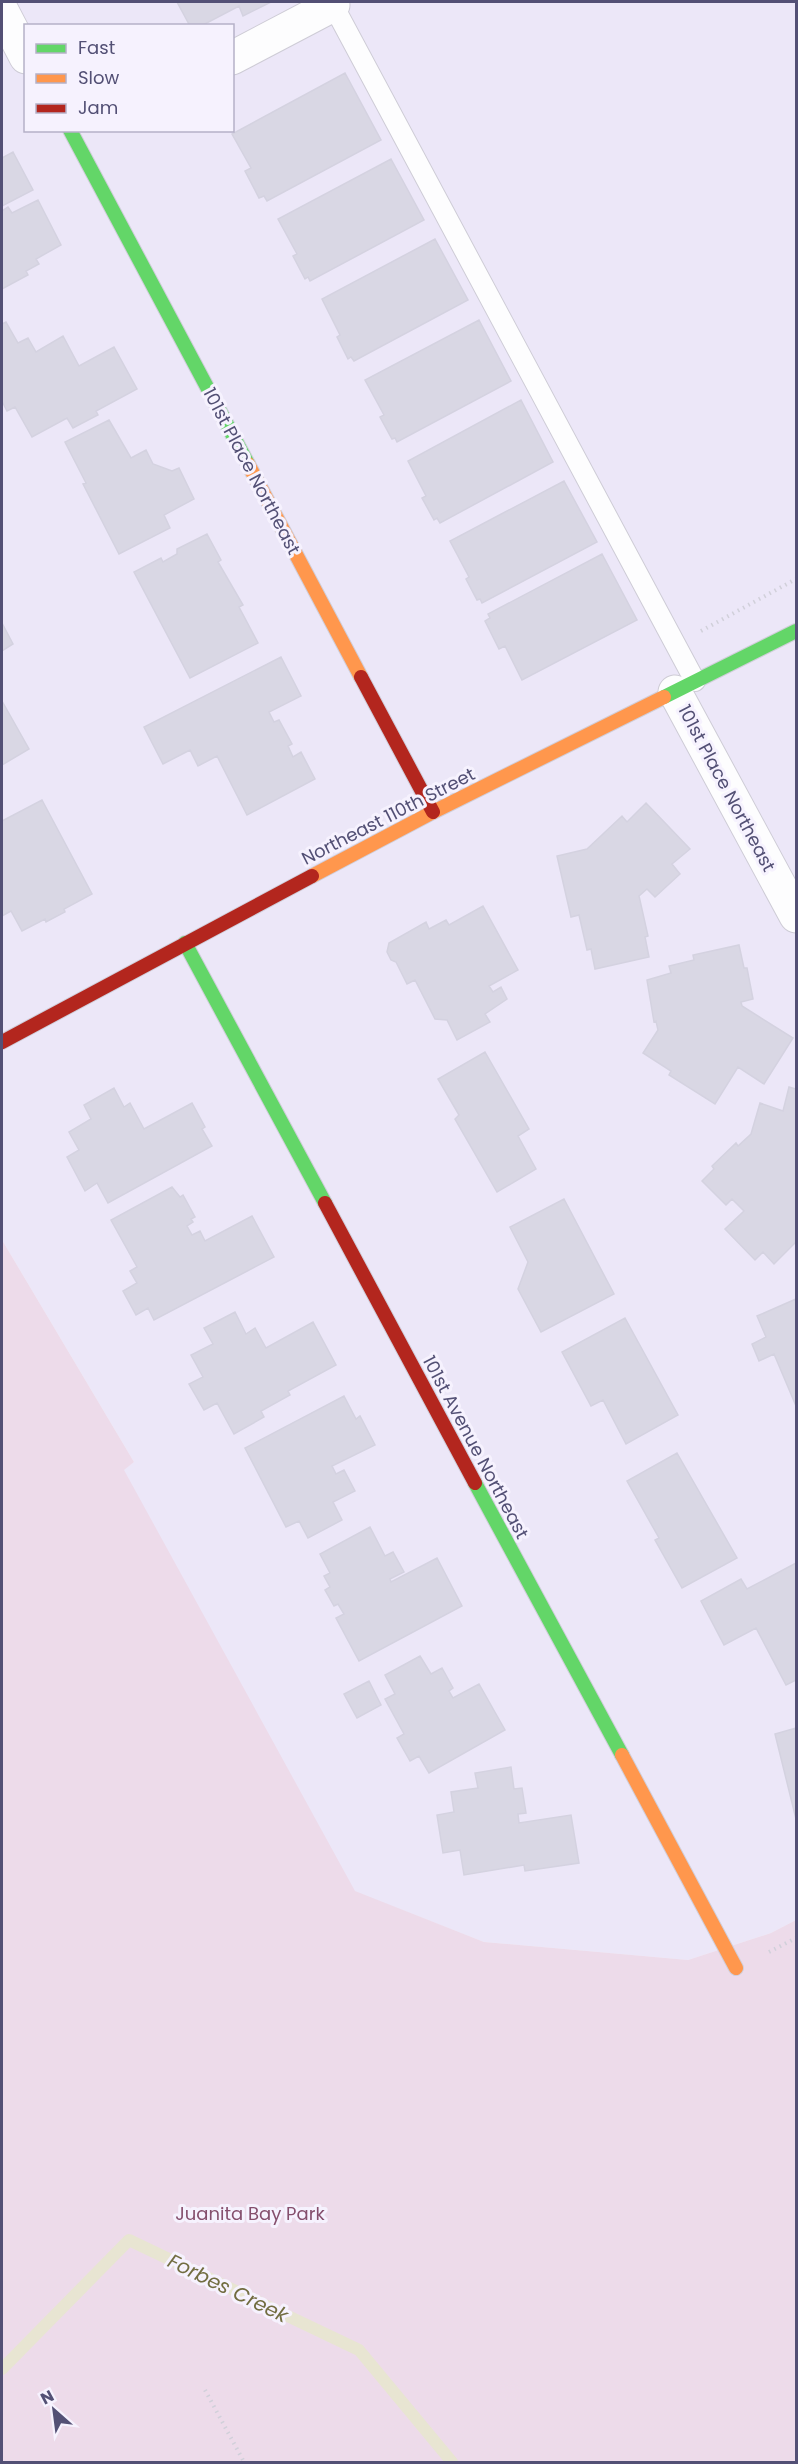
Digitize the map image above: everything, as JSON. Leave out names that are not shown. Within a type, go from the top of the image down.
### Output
[{"type":"street","points":[[234,57],[333,5]]},
{"type":"street","points":[[2,11],[24,53]]},
{"type":"street","name":"101st Place Northeast","points":[[80,134],[434,812]]},
{"type":"street","name":"Northeast 110th Street","points":[[2,1042],[434,812],[796,631]]},
{"type":"street","name":"101st Place Northeast","points":[[685,686],[796,916]]},
{"type":"street","name":"101st Avenue Northeast","points":[[185,943],[736,1968]]},
{"type":"lane","points":[[333,5],[685,686]]},
{"type":"path","points":[[698,633],[796,579]]},
{"type":"path","points":[[206,2390],[244,2463]]},
{"type":"shaded area","points":[[2,2],[796,2],[796,1920],[771,1933],[688,1960],[484,1942],[279,1862],[88,1493],[134,1462],[2,1240]]},
{"type":"green space","name":"Juanita Bay Park","points":[[2,1240],[134,1462],[124,1470],[355,1891],[484,1942],[688,1960],[771,1933],[796,1920],[796,2462],[2,2462]]},
{"type":"building","points":[[177,2],[271,2],[243,16],[239,6],[205,24],[189,24]]},
{"type":"building","points":[[345,73],[381,140],[267,201],[264,196],[259,198],[245,171],[251,168],[232,134]]},
{"type":"building","points":[[13,152],[33,190],[2,206],[2,158]]},
{"type":"building","points":[[391,159],[424,220],[310,281],[308,277],[305,279],[293,256],[297,254],[278,219]]},
{"type":"building","points":[[38,200],[61,245],[36,259],[39,264],[26,271],[28,275],[2,289],[2,211],[8,207],[12,213]]},
{"type":"building","points":[[435,239],[468,300],[354,361],[351,357],[348,359],[337,337],[340,335],[322,299]]},
{"type":"building","points":[[479,320],[511,381],[397,442],[395,438],[392,439],[380,417],[384,415],[365,380]]},
{"type":"building","points":[[6,322],[18,343],[28,338],[36,352],[63,336],[79,366],[114,347],[137,389],[96,411],[98,415],[73,428],[67,418],[32,437],[15,407],[7,411],[2,401],[2,324]]},
{"type":"building","points":[[521,400],[553,462],[440,523],[437,518],[434,520],[422,498],[426,496],[408,461]]},
{"type":"building","points":[[109,420],[131,458],[146,450],[153,464],[172,471],[179,468],[194,499],[164,515],[170,528],[119,554],[83,484],[86,483],[65,442]]},
{"type":"building","points":[[564,481],[597,542],[482,603],[480,599],[477,600],[466,579],[469,577],[450,541]]},
{"type":"building","points":[[207,534],[221,560],[218,562],[243,605],[239,607],[258,643],[190,678],[134,572],[161,558],[163,562],[177,554],[177,549]]},
{"type":"building","points":[[602,554],[637,620],[522,680],[505,646],[499,649],[485,621],[490,618],[488,614]]},
{"type":"building","points":[[2,623],[13,644],[2,651]]},
{"type":"building","points":[[281,657],[301,696],[269,712],[274,722],[279,720],[292,744],[288,746],[293,757],[301,752],[315,779],[247,815],[217,756],[198,766],[190,750],[163,764],[144,727]]},
{"type":"building","points":[[2,701],[29,749],[2,765]]},
{"type":"building","points":[[42,800],[92,894],[64,909],[65,912],[22,931],[11,911],[2,916],[2,821]]},
{"type":"building","points":[[646,803],[690,849],[672,864],[680,874],[655,897],[647,889],[639,896],[648,936],[645,937],[649,957],[595,969],[591,949],[587,950],[579,915],[571,917],[557,856],[587,849],[622,816],[627,822]]},
{"type":"building","points":[[483,906],[518,970],[489,986],[493,992],[501,987],[507,999],[485,1014],[490,1022],[457,1040],[447,1020],[435,1019],[415,980],[407,984],[396,962],[391,960],[387,952],[389,943],[426,922],[429,929],[446,920],[449,925]]},
{"type":"building","points":[[739,945],[744,968],[747,968],[753,999],[741,1002],[742,1006],[793,1038],[764,1084],[738,1067],[715,1104],[669,1075],[671,1071],[643,1053],[658,1030],[656,1021],[654,1022],[647,980],[671,973],[669,966],[694,960],[693,955]]},
{"type":"building","points":[[485,1052],[529,1129],[518,1136],[536,1169],[497,1192],[455,1119],[459,1115],[438,1079]]},
{"type":"building","points":[[789,1087],[796,1089],[796,1242],[774,1264],[763,1252],[755,1260],[725,1229],[744,1211],[732,1199],[726,1205],[702,1181],[714,1169],[712,1166],[736,1143],[738,1146],[751,1134],[760,1103],[783,1111]]},
{"type":"building","points":[[114,1088],[124,1107],[130,1103],[144,1129],[192,1103],[205,1127],[202,1129],[212,1146],[108,1203],[97,1183],[85,1191],[67,1157],[79,1150],[69,1132],[91,1119],[84,1105]]},
{"type":"building","points":[[172,1187],[180,1197],[183,1195],[195,1217],[191,1219],[193,1222],[187,1226],[192,1235],[200,1231],[205,1241],[252,1216],[274,1257],[154,1320],[148,1308],[136,1315],[123,1291],[137,1283],[130,1271],[137,1267],[111,1220]]},
{"type":"building","points":[[564,1199],[614,1294],[541,1332],[518,1289],[528,1262],[510,1227]]},
{"type":"building","points":[[796,1299],[796,1406],[774,1354],[759,1361],[752,1344],[766,1337],[757,1316]]},
{"type":"building","points":[[235,1312],[246,1334],[255,1328],[266,1348],[313,1322],[336,1365],[288,1391],[290,1395],[261,1411],[264,1417],[234,1434],[217,1403],[204,1410],[189,1384],[203,1377],[191,1355],[213,1344],[204,1328]]},
{"type":"building","points":[[625,1318],[678,1415],[626,1444],[603,1400],[591,1406],[562,1352]]},
{"type":"building","points":[[344,1396],[356,1419],[360,1416],[375,1445],[332,1466],[336,1474],[344,1470],[355,1491],[333,1502],[342,1520],[308,1538],[299,1521],[286,1527],[245,1448]]},
{"type":"building","points":[[677,1453],[737,1558],[682,1588],[655,1540],[659,1538],[627,1481]]},
{"type":"building","points":[[370,1527],[385,1556],[393,1552],[404,1572],[390,1579],[391,1582],[437,1558],[462,1606],[359,1661],[336,1618],[344,1614],[338,1604],[334,1606],[325,1590],[330,1587],[324,1576],[330,1573],[320,1554]]},
{"type":"building","points":[[796,1563],[796,1680],[786,1685],[756,1628],[724,1645],[701,1601],[741,1579],[747,1589]]},
{"type":"building","points":[[420,1656],[431,1674],[442,1668],[453,1688],[449,1691],[453,1698],[479,1684],[505,1730],[429,1773],[419,1756],[410,1761],[397,1738],[404,1734],[385,1699],[395,1694],[385,1675]]},
{"type":"building","points":[[369,1681],[381,1705],[357,1718],[344,1694]]},
{"type":"building","points":[[796,1728],[796,1819],[775,1734]]},
{"type":"building","points":[[511,1767],[514,1789],[522,1788],[526,1813],[518,1814],[519,1823],[571,1815],[579,1863],[525,1871],[524,1865],[464,1875],[460,1850],[443,1853],[437,1815],[454,1812],[451,1792],[478,1788],[475,1773]]},
{"type":"waterway","name":"Forbes Creek","points":[[2,2369],[129,2240],[359,2350],[452,2462]]},
{"type":"traffic: fast","points":[[71,132],[248,464]]},
{"type":"traffic: fast","points":[[664,697],[796,631]]},
{"type":"traffic: fast","points":[[185,943],[325,1203]]},
{"type":"traffic: fast","points":[[475,1483],[622,1755]]},
{"type":"traffic: slow","points":[[248,464],[361,677]]},
{"type":"traffic: slow","points":[[312,876],[433,812],[664,697]]},
{"type":"traffic: slow","points":[[622,1755],[736,1968]]},
{"type":"traffic: jam","points":[[361,677],[433,812]]},
{"type":"traffic: jam","points":[[2,1042],[312,876]]},
{"type":"traffic: jam","points":[[325,1203],[475,1483]]}]
